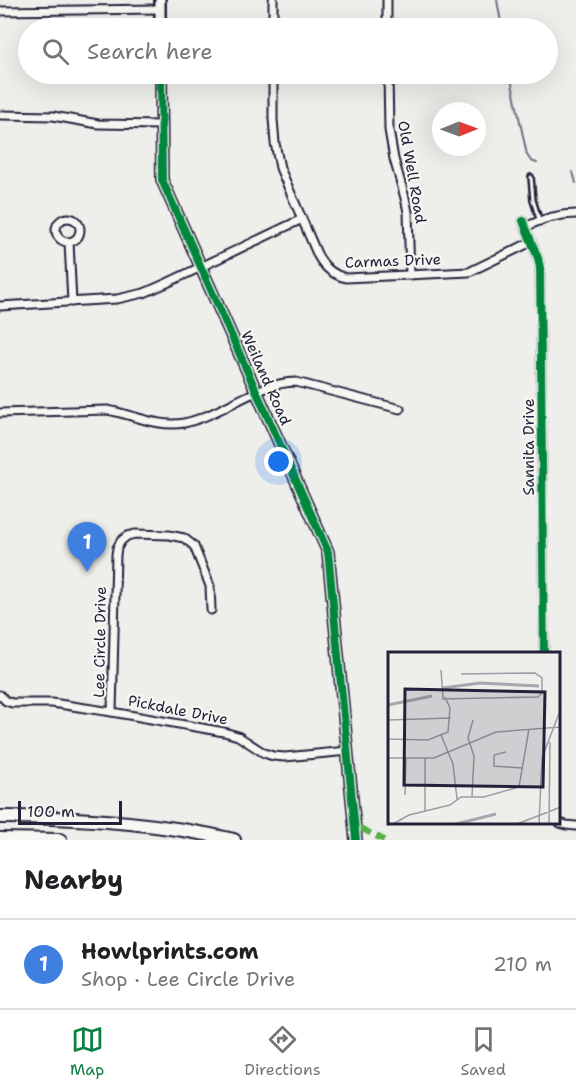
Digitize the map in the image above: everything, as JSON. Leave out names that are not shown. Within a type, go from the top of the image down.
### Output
[{"type":"highway","points":[[0,817],[118,821],[169,827],[234,840]]},
{"type":"highway","points":[[0,839],[60,840]]},
{"type":"street","points":[[273,0],[273,18]]},
{"type":"street","points":[[387,0],[387,18]]},
{"type":"street","points":[[0,11],[160,5]]},
{"type":"street","name":"Weiland Road","points":[[161,84],[162,180],[328,552],[356,840]]},
{"type":"street","name":"Carmas Drive","points":[[273,84],[275,143],[280,168],[321,262],[338,276],[346,278],[469,272],[531,242]]},
{"type":"street","name":"Old Well Road","points":[[388,84],[389,137],[408,213],[410,275]]},
{"type":"street","points":[[0,115],[53,116],[98,124],[161,125]]},
{"type":"street","points":[[531,242],[524,224],[559,215],[576,214]]},
{"type":"street","points":[[0,306],[131,297],[167,283],[302,219]]},
{"type":"street","points":[[69,242],[72,302]]},
{"type":"street","name":"Sannita Drive","points":[[531,242],[538,258],[541,286],[544,652]]},
{"type":"street","points":[[0,413],[100,410],[169,424],[182,423],[287,382],[296,382],[400,409]]},
{"type":"street","name":"Lee Circle Drive","points":[[112,712],[116,555],[121,541],[135,534],[177,536],[189,541],[198,552],[210,586],[211,610]]},
{"type":"street","name":"Pickdale Drive","points":[[0,695],[12,703],[52,704],[112,712],[224,732],[238,736],[264,753],[273,756],[348,751]]},
{"type":"street","points":[[561,823],[576,826]]},
{"type":"lane","points":[[531,177],[533,200],[540,220]]},
{"type":"waterway","points":[[497,0],[500,18]]},
{"type":"waterway","points":[[512,84],[527,155],[531,161],[537,163]]},
{"type":"waterway","points":[[573,172],[576,183]]},
{"type":"marked path","points":[[360,828],[384,840]]},
{"type":"cycle path","points":[[161,84],[162,180],[328,552],[356,840]]},
{"type":"cycle path","points":[[523,221],[540,268],[544,652]]},
{"type":"place","name":"Howlprints.com","points":[[87,572]]}]
